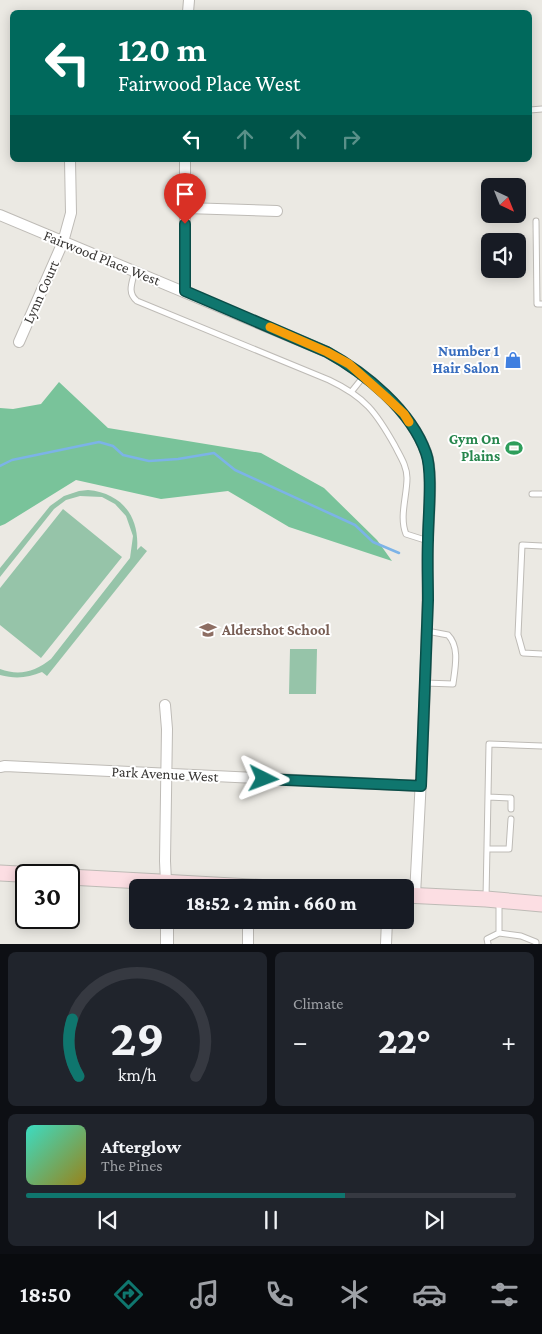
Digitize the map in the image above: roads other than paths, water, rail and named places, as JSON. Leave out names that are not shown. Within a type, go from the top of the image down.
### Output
[{"type":"main road","points":[[0,873],[15,874]]},
{"type":"main road","points":[[80,878],[129,882]]},
{"type":"main road","points":[[414,895],[542,904]]},
{"type":"street","name":"Lynn Court","points":[[19,342],[63,242],[71,213],[70,162]]},
{"type":"street","points":[[185,162],[185,291]]},
{"type":"street","points":[[186,208],[277,211]]},
{"type":"street","name":"Fairwood Place West","points":[[0,215],[327,352],[349,364],[364,376],[404,414],[418,436],[427,454],[429,474],[427,631],[421,786],[412,879]]},
{"type":"street","points":[[164,705],[167,730],[166,879]]},
{"type":"street","name":"Park Avenue West","points":[[0,767],[23,766],[166,775],[421,786]]},
{"type":"street","points":[[166,929],[167,944]]},
{"type":"street","points":[[248,929],[248,944]]},
{"type":"street","points":[[386,944],[387,929]]},
{"type":"lane","points":[[536,221],[537,304],[542,304]]},
{"type":"lane","points":[[135,271],[130,291],[132,297],[137,301],[352,391],[379,417],[405,464],[407,475],[403,526],[406,534],[428,541]]},
{"type":"lane","points":[[352,391],[364,376]]},
{"type":"lane","points":[[532,494],[542,494]]},
{"type":"lane","points":[[542,546],[522,546],[518,634],[523,654],[542,654]]},
{"type":"lane","points":[[425,683],[454,684],[456,648],[448,635],[427,631]]},
{"type":"lane","points":[[499,933],[492,900],[487,849],[489,744],[542,746]]},
{"type":"lane","points":[[488,797],[511,798],[511,809]]},
{"type":"lane","points":[[487,849],[509,849],[511,819]]},
{"type":"lane","points":[[488,944],[487,939],[499,933],[521,936],[536,942],[536,944]]},
{"type":"waterway","points":[[0,466],[12,460],[99,442],[113,446],[123,455],[149,461],[178,459],[214,453],[235,470],[355,525],[373,542],[399,553]]},
{"type":"place","name":"Number 1 Hair Salon","points":[[513,360]]},
{"type":"place","name":"Gym On Plains","points":[[514,448]]},
{"type":"place","name":"Aldershot School","points":[[208,630]]}]
